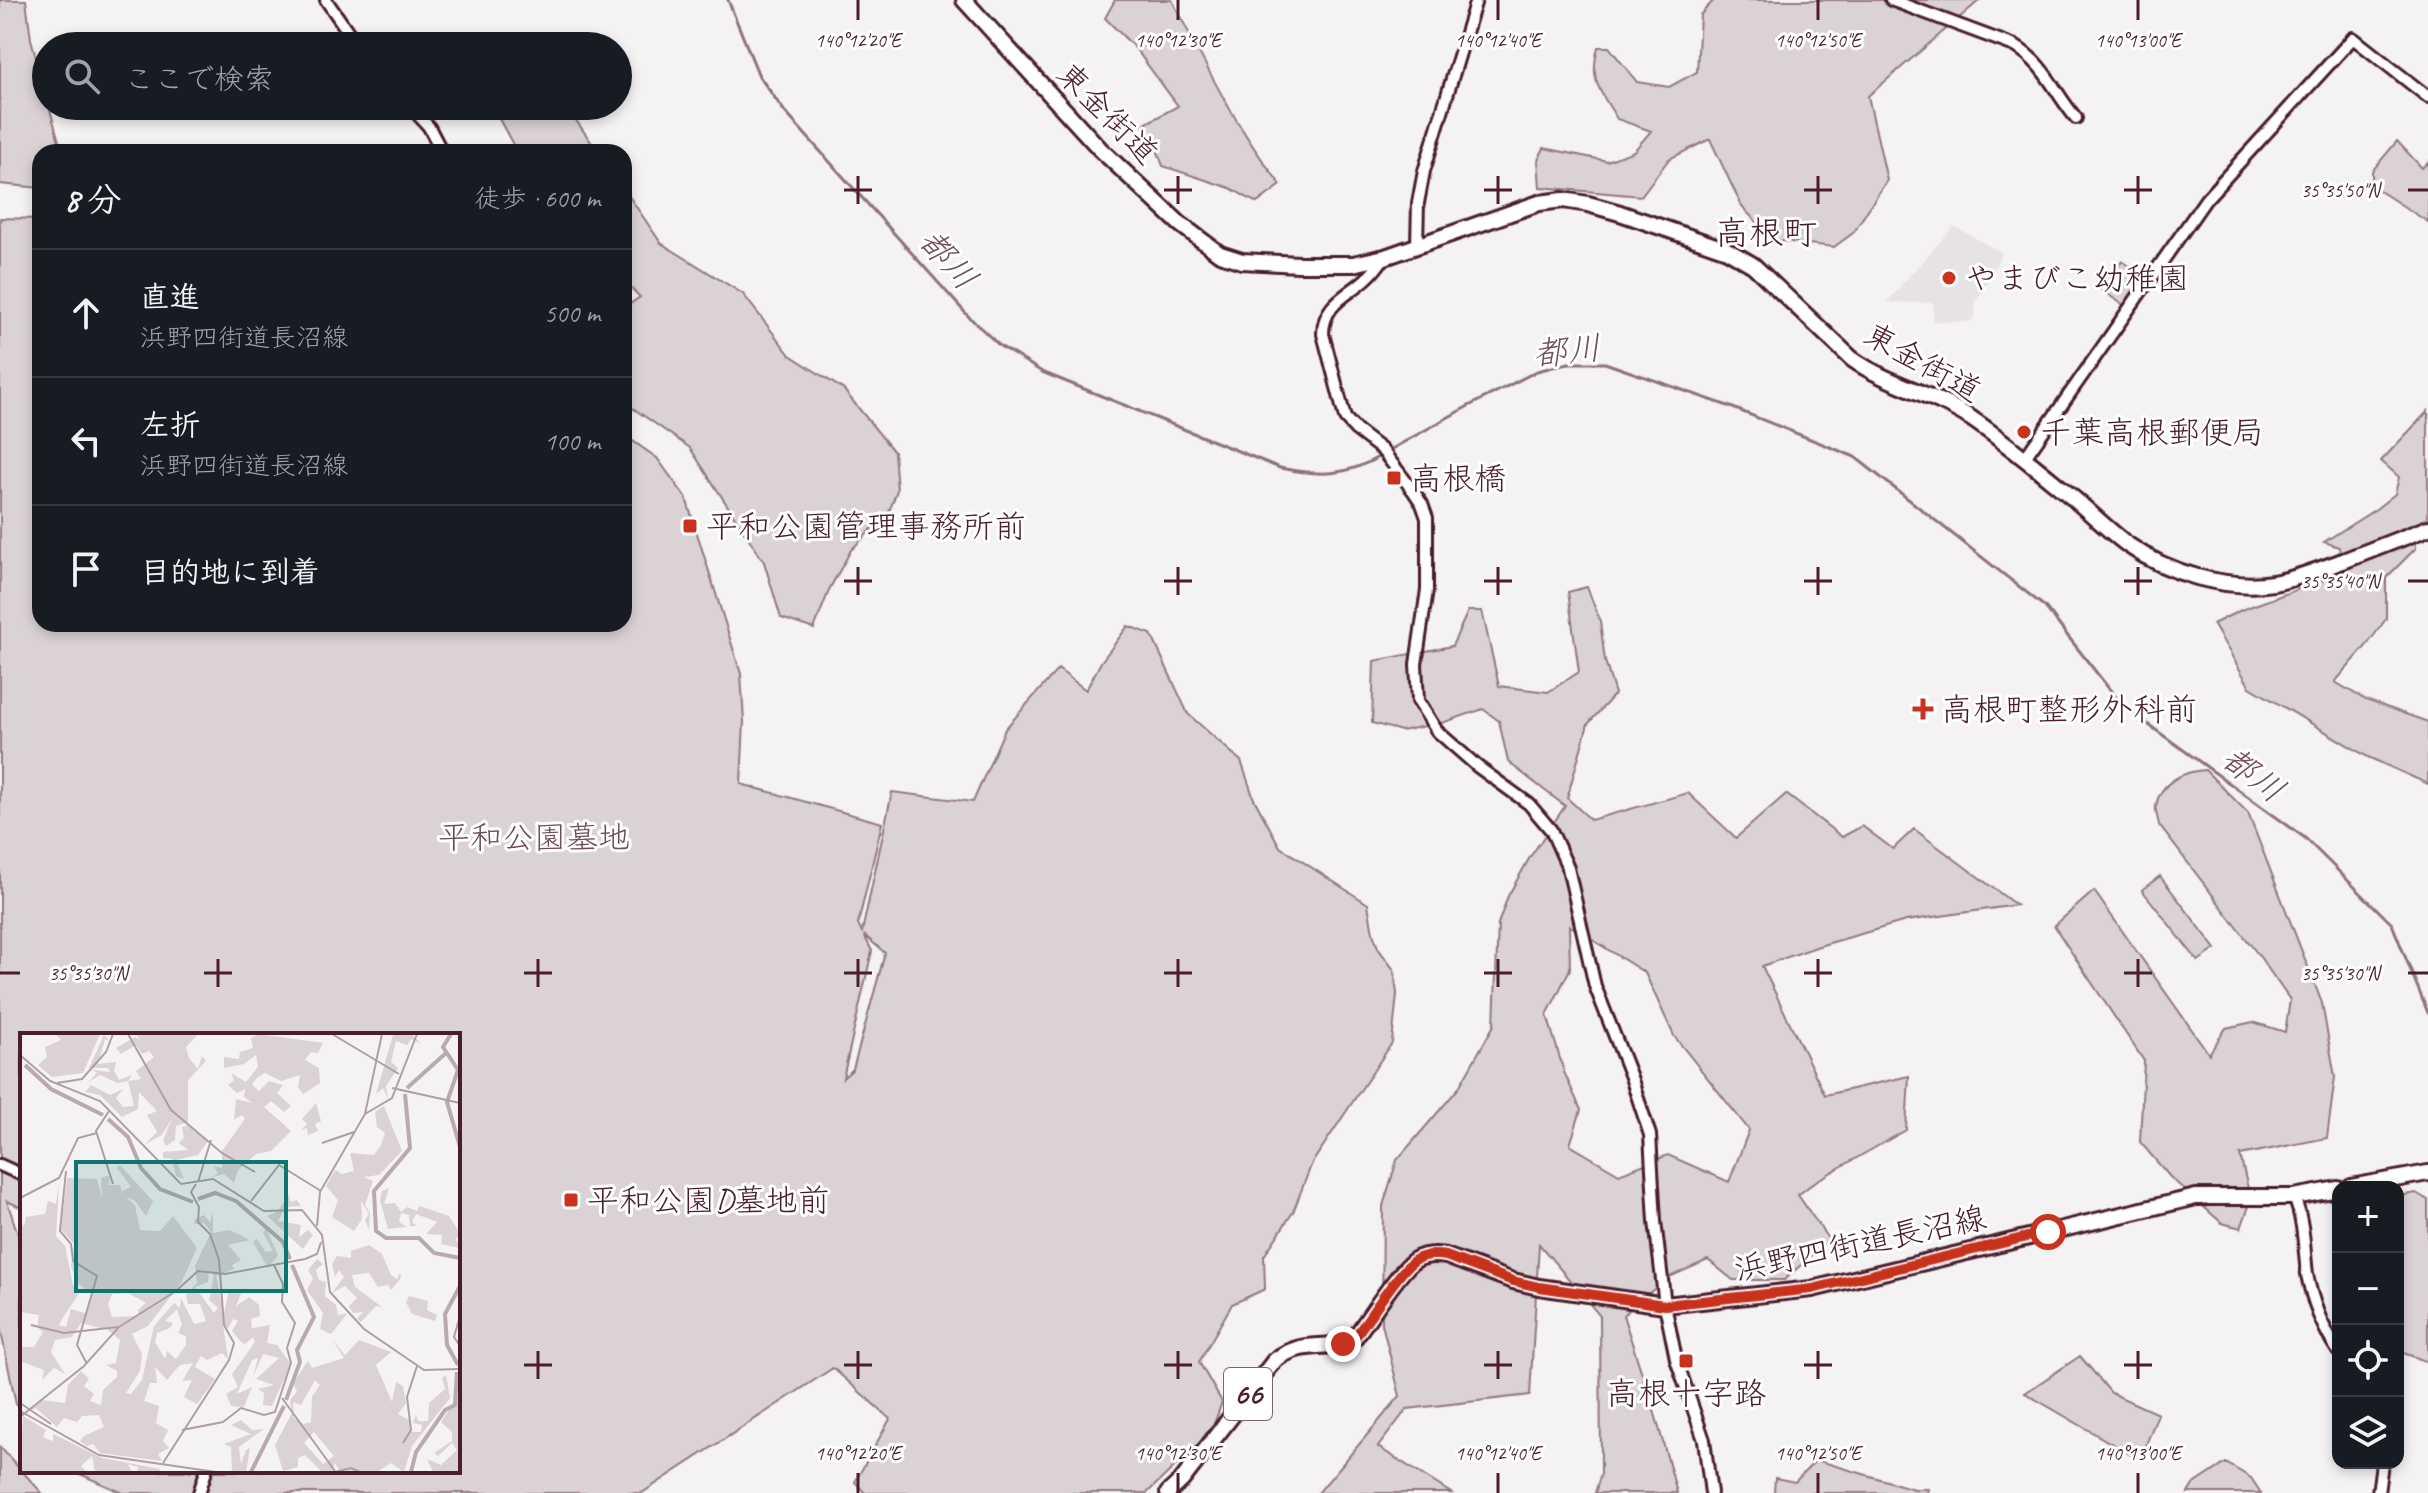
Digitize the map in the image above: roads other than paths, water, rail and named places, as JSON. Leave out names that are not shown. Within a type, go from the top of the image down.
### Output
[{"type":"main road","name":"東金街道","points":[[964,0],[1100,149],[1180,224],[1213,250],[1242,261],[1335,265],[1385,257],[1539,203],[1563,200],[1620,213],[1727,250],[1753,265],[1867,370],[1972,419],[2136,550],[2172,568],[2247,585],[2286,580],[2428,528]]},
{"type":"main road","points":[[2384,1181],[2428,1173]]},
{"type":"main road","name":"浜野四街道長沼線","points":[[1168,1493],[1182,1480],[1275,1360],[1301,1346],[1343,1344],[1355,1337],[1407,1266],[1424,1256],[1446,1256],[1513,1281],[1539,1287],[1665,1305],[1812,1289],[2196,1197],[2294,1197],[2332,1190]]},
{"type":"street","points":[[326,0],[348,32]]},
{"type":"street","points":[[1417,245],[1418,203],[1424,171],[1476,0]]},
{"type":"street","points":[[1891,0],[2028,53],[2076,118]]},
{"type":"street","points":[[2024,459],[2206,199],[2353,38],[2428,97]]},
{"type":"street","points":[[423,120],[438,144]]},
{"type":"street","points":[[1385,257],[1370,275],[1334,304],[1323,320],[1323,334],[1345,418],[1382,450],[1422,504],[1427,518],[1427,590],[1416,664],[1418,701],[1437,731],[1478,767],[1529,804],[1551,830],[1568,868],[1595,986],[1650,1135],[1655,1221],[1665,1305],[1676,1359],[1704,1440],[1711,1493]]},
{"type":"street","points":[[0,1165],[20,1174]]},
{"type":"street","points":[[2294,1197],[2300,1211],[2314,1305],[2332,1342]]},
{"type":"street","points":[[2378,1493],[2381,1469]]},
{"type":"street","points":[[199,1493],[205,1473]]},
{"type":"waterway","name":"都川","points":[[728,0],[759,76],[785,112],[970,318],[1000,346],[1042,372],[1280,468],[1332,473],[1356,467],[1382,455]]},
{"type":"waterway","name":"都川","points":[[1388,451],[1537,371],[1569,363],[1605,363],[1728,406],[1855,457],[2045,607],[2131,712],[2305,838],[2392,924],[2428,1013]]},
{"type":"place","name":"やまびこ幼稚園","points":[[1949,278]]},
{"type":"place","name":"千葉高根郵便局","points":[[2024,432]]},
{"type":"place","name":"高根橋","points":[[1394,478]]},
{"type":"place","name":"平和公園管理事務所前","points":[[690,526]]},
{"type":"place","name":"高根町整形外科前","points":[[1923,709]]},
{"type":"place","name":"平和公園D墓地前","points":[[571,1200]]},
{"type":"place","name":"高根十字路","points":[[1686,1361]]},
{"type":"district","name":"高根町","points":[[1766,232]]},
{"type":"park label","name":"平和公園墓地","points":[[534,837]]}]
